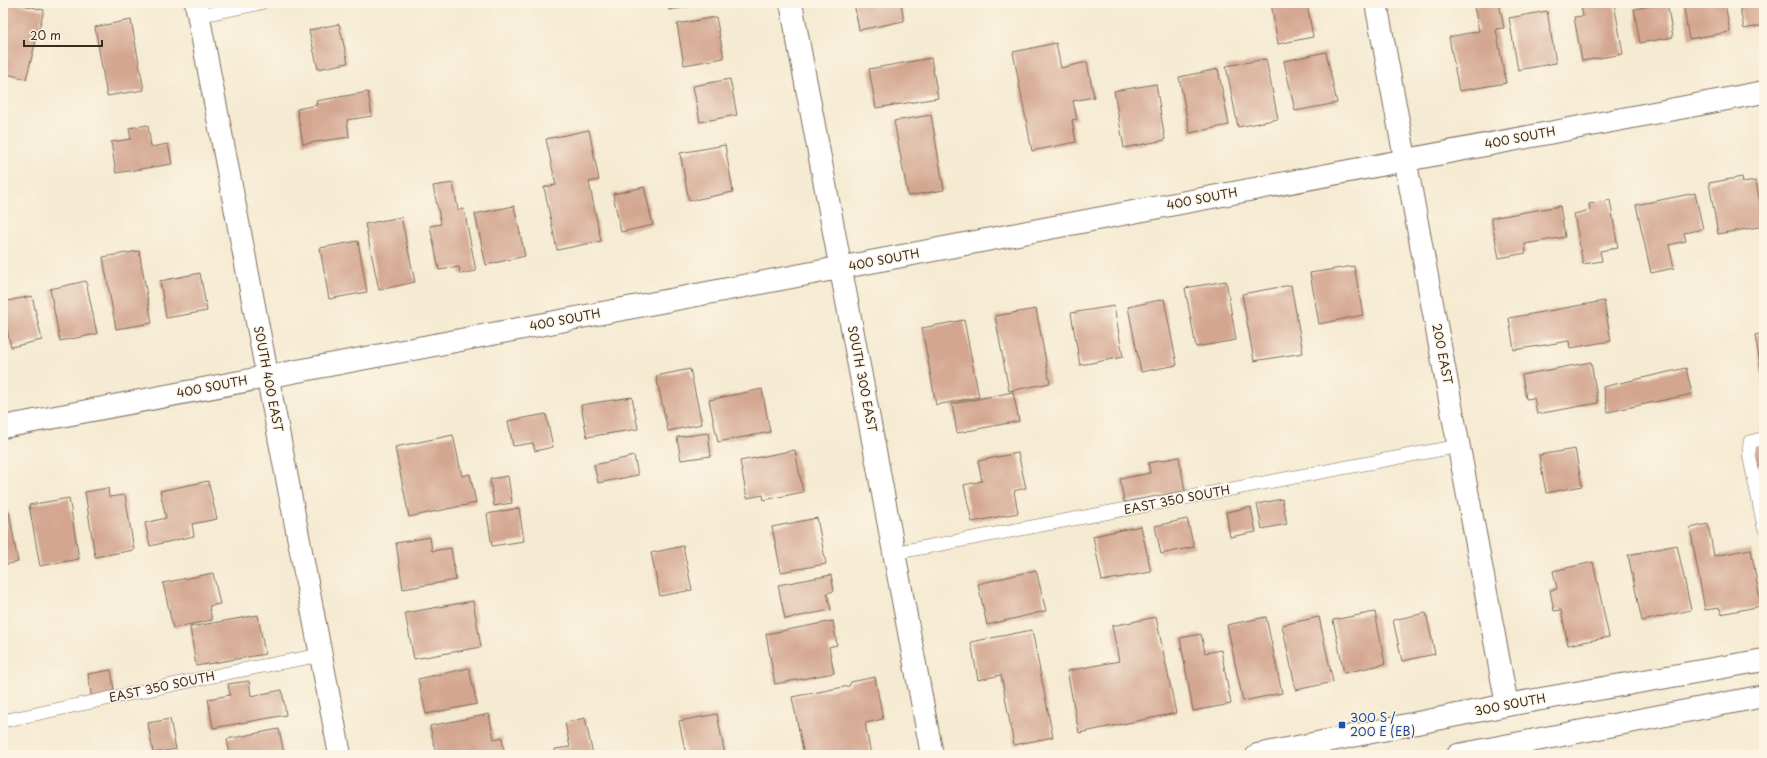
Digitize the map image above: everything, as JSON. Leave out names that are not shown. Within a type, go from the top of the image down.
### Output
[{"type":"street","name":"SOUTH 300 EAST","points":[[791,3],[932,755]]},
{"type":"street","name":"200 EAST","points":[[1376,3],[1507,705]]},
{"type":"street","name":"SOUTH 400 EAST","points":[[197,9],[340,755]]},
{"type":"street","name":"400 SOUTH","points":[[3,427],[1764,92]]},
{"type":"street","name":"300 SOUTH","points":[[1257,755],[1507,705],[1764,660]]},
{"type":"street","points":[[1458,755],[1515,750],[1764,696]]},
{"type":"lane","points":[[197,9],[261,3]]},
{"type":"lane","points":[[1764,438],[1750,442],[1749,454],[1764,527]]},
{"type":"lane","name":"EAST 350 SOUTH","points":[[894,553],[1459,446]]},
{"type":"lane","name":"EAST 350 SOUTH","points":[[3,721],[237,671],[321,655]]},
{"type":"building","points":[[7,3],[14,3],[44,10],[26,79],[3,73],[3,19]]},
{"type":"building","points":[[668,3],[700,3],[700,4],[669,10]]},
{"type":"building","points":[[854,3],[901,3],[904,21],[859,30]]},
{"type":"building","points":[[1271,3],[1307,3],[1313,37],[1278,44]]},
{"type":"building","points":[[1488,3],[1499,3],[1504,28],[1496,29],[1506,83],[1459,91],[1449,37],[1479,31],[1474,6]]},
{"type":"building","points":[[1599,3],[1614,3],[1623,54],[1582,61],[1574,17],[1583,16],[1581,6]]},
{"type":"building","points":[[1667,3],[1673,37],[1640,43],[1634,9]]},
{"type":"building","points":[[1683,3],[1725,3],[1730,32],[1689,39]]},
{"type":"building","points":[[1739,3],[1764,3],[1764,25],[1744,29]]},
{"type":"building","points":[[1547,11],[1556,63],[1518,70],[1509,18]]},
{"type":"building","points":[[716,17],[724,58],[684,65],[677,24]]},
{"type":"building","points":[[131,20],[144,90],[107,96],[95,27]]},
{"type":"building","points":[[339,24],[348,63],[318,69],[309,30]]},
{"type":"building","points":[[1056,43],[1061,68],[1087,62],[1094,97],[1073,101],[1077,119],[1072,120],[1076,142],[1032,151],[1013,52]]},
{"type":"building","points":[[1326,52],[1337,103],[1295,111],[1284,61]]},
{"type":"building","points":[[931,58],[938,98],[876,108],[869,69]]},
{"type":"building","points":[[1266,59],[1278,119],[1238,127],[1226,66]]},
{"type":"building","points":[[1218,69],[1229,125],[1190,133],[1179,77]]},
{"type":"building","points":[[730,79],[737,115],[700,122],[693,86]]},
{"type":"building","points":[[1156,84],[1165,140],[1124,148],[1114,91]]},
{"type":"building","points":[[368,92],[372,116],[347,120],[349,137],[303,144],[297,109],[317,105],[316,101]]},
{"type":"building","points":[[931,115],[944,190],[908,196],[894,121]]},
{"type":"building","points":[[148,125],[151,147],[168,144],[172,164],[116,173],[111,142],[131,139],[129,128]]},
{"type":"building","points":[[589,130],[599,180],[589,182],[601,241],[557,250],[544,187],[556,185],[546,139]]},
{"type":"building","points":[[725,145],[733,192],[689,201],[680,153]]},
{"type":"building","points":[[1742,177],[1743,183],[1756,181],[1764,226],[1718,234],[1709,183]]},
{"type":"building","points":[[453,183],[458,210],[464,209],[476,271],[460,274],[459,267],[439,270],[430,226],[441,224],[433,186]]},
{"type":"building","points":[[644,187],[653,225],[621,232],[613,194]]},
{"type":"building","points":[[1695,193],[1703,229],[1684,233],[1686,241],[1669,245],[1674,268],[1651,273],[1636,205]]},
{"type":"building","points":[[1610,200],[1618,248],[1600,251],[1602,261],[1583,264],[1574,214],[1590,210],[1589,204]]},
{"type":"building","points":[[514,206],[525,256],[486,265],[475,214]]},
{"type":"building","points":[[1560,206],[1565,237],[1525,244],[1526,253],[1499,258],[1491,218]]},
{"type":"building","points":[[401,217],[415,282],[379,290],[365,224]]},
{"type":"building","points":[[358,241],[367,292],[329,299],[320,248]]},
{"type":"building","points":[[139,251],[152,323],[116,329],[103,257]]},
{"type":"building","points":[[1354,266],[1363,315],[1319,324],[1310,273]]},
{"type":"building","points":[[200,273],[207,311],[166,318],[160,281]]},
{"type":"building","points":[[86,281],[97,334],[60,341],[50,289]]},
{"type":"building","points":[[1226,281],[1236,340],[1196,347],[1185,288]]},
{"type":"building","points":[[1291,285],[1303,353],[1254,361],[1242,294]]},
{"type":"building","points":[[32,296],[42,340],[11,347],[5,321],[3,321],[3,302]]},
{"type":"building","points":[[1164,299],[1177,365],[1141,372],[1128,307]]},
{"type":"building","points":[[1604,301],[1611,341],[1570,348],[1569,341],[1514,350],[1509,318]]},
{"type":"building","points":[[1114,306],[1123,357],[1080,365],[1071,313]]},
{"type":"building","points":[[1036,309],[1050,383],[1009,391],[995,316]]},
{"type":"building","points":[[964,320],[979,397],[936,405],[922,328]]},
{"type":"building","points":[[1764,333],[1764,380],[1763,380],[1755,335]]},
{"type":"building","points":[[1591,362],[1598,403],[1537,414],[1534,398],[1526,399],[1522,375]]},
{"type":"building","points":[[1686,368],[1692,394],[1608,412],[1603,387]]},
{"type":"building","points":[[690,369],[702,424],[668,431],[656,376]]},
{"type":"building","points":[[762,389],[770,432],[718,442],[709,400]]},
{"type":"building","points":[[1013,392],[1019,421],[957,433],[952,404]]},
{"type":"building","points":[[632,397],[638,429],[587,437],[581,405]]},
{"type":"building","points":[[546,414],[553,447],[535,451],[533,443],[513,446],[508,421]]},
{"type":"building","points":[[708,433],[711,456],[681,460],[677,437]]},
{"type":"building","points":[[453,435],[462,476],[470,474],[476,503],[409,517],[395,447]]},
{"type":"building","points":[[1764,444],[1764,504],[1753,447]]},
{"type":"building","points":[[1575,449],[1582,486],[1546,493],[1539,455]]},
{"type":"building","points":[[795,450],[803,492],[764,500],[763,495],[747,498],[740,461]]},
{"type":"building","points":[[1018,453],[1026,488],[1014,491],[1018,513],[972,522],[964,485],[982,481],[978,461]]},
{"type":"building","points":[[634,456],[638,475],[598,483],[594,465]]},
{"type":"building","points":[[1179,457],[1185,491],[1124,502],[1120,479],[1150,473],[1148,463]]},
{"type":"building","points":[[508,476],[512,503],[494,506],[490,479]]},
{"type":"building","points":[[208,481],[217,519],[192,524],[194,536],[150,546],[145,523],[166,518],[160,491]]},
{"type":"building","points":[[108,488],[109,497],[125,495],[134,550],[95,557],[85,492]]},
{"type":"building","points":[[69,498],[79,559],[40,566],[29,505]]},
{"type":"building","points":[[1282,499],[1287,524],[1262,529],[1257,504]]},
{"type":"building","points":[[1251,507],[1256,532],[1230,537],[1226,512]]},
{"type":"building","points":[[519,508],[524,541],[492,546],[487,514]]},
{"type":"building","points":[[9,512],[18,562],[3,565],[3,513]]},
{"type":"building","points":[[817,518],[826,564],[781,572],[772,527]]},
{"type":"building","points":[[1187,519],[1194,547],[1161,554],[1155,526]]},
{"type":"building","points":[[1708,524],[1714,556],[1751,549],[1761,606],[1721,614],[1720,608],[1705,610],[1690,528]]},
{"type":"building","points":[[1141,526],[1151,572],[1102,581],[1093,536]]},
{"type":"building","points":[[430,537],[432,551],[451,548],[456,580],[403,589],[396,543]]},
{"type":"building","points":[[1677,545],[1691,610],[1642,621],[1628,555]]},
{"type":"building","points":[[683,546],[692,590],[660,596],[651,553]]},
{"type":"building","points":[[1593,562],[1609,637],[1568,645],[1561,610],[1554,611],[1550,590],[1557,589],[1553,571]]},
{"type":"building","points":[[1036,570],[1046,611],[987,625],[978,584]]},
{"type":"building","points":[[213,573],[220,604],[209,606],[212,620],[173,628],[163,583]]},
{"type":"building","points":[[831,575],[834,591],[827,593],[831,610],[785,619],[778,585]]},
{"type":"building","points":[[473,601],[481,647],[414,659],[405,613]]},
{"type":"building","points":[[1375,612],[1385,664],[1344,673],[1333,620]]},
{"type":"building","points":[[1426,613],[1435,654],[1402,661],[1393,620]]},
{"type":"building","points":[[258,615],[265,654],[196,666],[190,627]]},
{"type":"building","points":[[1156,617],[1176,713],[1079,733],[1067,671],[1119,661],[1112,626]]},
{"type":"building","points":[[1266,617],[1282,693],[1243,701],[1227,625]]},
{"type":"building","points":[[1319,617],[1333,682],[1296,690],[1282,625]]},
{"type":"building","points":[[833,621],[837,645],[829,647],[834,673],[775,684],[766,634]]},
{"type":"building","points":[[1032,630],[1053,737],[1014,745],[1001,675],[978,680],[971,642]]},
{"type":"building","points":[[1201,634],[1205,653],[1221,650],[1231,704],[1193,711],[1180,638]]},
{"type":"building","points":[[469,668],[477,704],[426,714],[418,679]]},
{"type":"building","points":[[111,670],[115,696],[92,700],[88,674]]},
{"type":"building","points":[[875,677],[883,719],[865,723],[871,755],[804,755],[792,697],[849,686],[851,682]]},
{"type":"building","points":[[249,681],[251,696],[282,690],[286,715],[213,728],[208,699],[230,695],[228,684]]},
{"type":"building","points":[[489,714],[494,739],[502,737],[504,750],[480,755],[436,755],[430,726]]},
{"type":"building","points":[[717,714],[725,755],[686,755],[679,721]]},
{"type":"building","points":[[585,718],[593,755],[556,755],[555,749],[570,747],[565,723]]},
{"type":"building","points":[[170,719],[176,749],[153,753],[148,723]]},
{"type":"building","points":[[279,729],[284,755],[230,755],[227,739]]},
{"type":"place","name":"300 S / 200 E (EB)","points":[[1342,725]]}]
